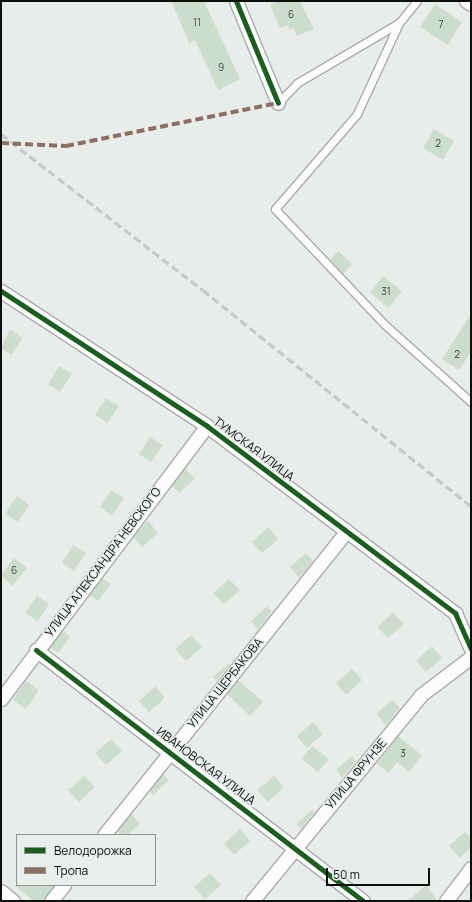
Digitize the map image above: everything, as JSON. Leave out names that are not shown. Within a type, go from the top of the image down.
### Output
[{"type":"street","points":[[236,1],[278,103]]},
{"type":"street","points":[[466,1],[471,4]]},
{"type":"street","name":"ТУМСКАЯ УЛИЦА","points":[[1,291],[207,426],[455,613],[471,649]]},
{"type":"street","name":"УЛИЦА АЛЕКСАНДРА НЕВСКОГО","points":[[1,699],[36,650],[207,426]]},
{"type":"street","name":"УЛИЦА ЩЕРБАКОВА","points":[[105,834],[347,531]]},
{"type":"street","name":"ИВАНОВСКАЯ УЛИЦА","points":[[36,650],[295,847],[362,901]]},
{"type":"street","name":"УЛИЦА ФРУНЗЕ","points":[[252,901],[421,695],[471,658]]},
{"type":"street","points":[[446,901],[471,868]]},
{"type":"street","points":[[51,901],[63,886]]},
{"type":"street","points":[[1,891],[13,901]]},
{"type":"lane","points":[[417,1],[399,23],[357,114],[275,209],[384,324],[471,402]]},
{"type":"lane","points":[[278,103],[297,83],[399,23]]},
{"type":"building","points":[[171,1],[204,1],[240,79],[218,90],[195,40],[189,43]]},
{"type":"building","points":[[278,1],[300,1],[314,29],[297,36],[293,28],[289,30],[287,25],[280,28],[270,5]]},
{"type":"building","points":[[435,4],[462,22],[448,45],[420,27]]},
{"type":"building","points":[[434,129],[454,141],[443,160],[423,148]]},
{"type":"building","points":[[338,251],[352,264],[343,274],[330,260]]},
{"type":"building","points":[[383,276],[402,291],[389,308],[370,293]]},
{"type":"building","points":[[471,314],[471,352],[459,370],[442,359]]},
{"type":"building","points":[[10,329],[23,338],[11,355],[1,348]]},
{"type":"building","points":[[59,366],[72,374],[60,392],[48,384]]},
{"type":"building","points":[[106,398],[119,406],[107,423],[95,415]]},
{"type":"building","points":[[150,437],[163,445],[151,462],[139,454]]},
{"type":"building","points":[[185,468],[195,479],[179,493],[172,486]]},
{"type":"building","points":[[111,490],[124,498],[112,516],[100,507]]},
{"type":"building","points":[[17,496],[29,505],[18,522],[5,514]]},
{"type":"building","points":[[148,521],[158,533],[142,547],[133,537]]},
{"type":"building","points":[[268,527],[278,539],[262,553],[252,542]]},
{"type":"building","points":[[73,545],[86,553],[74,571],[62,563]]},
{"type":"building","points":[[306,553],[313,561],[299,578],[290,567]]},
{"type":"building","points":[[14,558],[27,568],[12,586],[1,575]]},
{"type":"building","points":[[102,578],[111,584],[98,601],[89,595]]},
{"type":"building","points":[[229,579],[240,590],[224,604],[213,593]]},
{"type":"building","points":[[37,596],[49,604],[38,621],[25,613]]},
{"type":"building","points":[[267,606],[272,612],[258,629],[251,621]]},
{"type":"building","points":[[393,613],[404,624],[388,638],[377,627]]},
{"type":"building","points":[[63,631],[70,637],[58,653],[50,647]]},
{"type":"building","points":[[191,635],[202,647],[186,661],[175,649]]},
{"type":"building","points":[[432,646],[442,658],[426,672],[416,661]]},
{"type":"building","points":[[229,663],[230,664],[216,681],[213,677]]},
{"type":"building","points":[[352,669],[362,680],[346,695],[336,683]]},
{"type":"building","points":[[238,680],[263,702],[250,716],[227,694]]},
{"type":"building","points":[[26,681],[39,690],[26,709],[13,700]]},
{"type":"building","points":[[155,686],[165,698],[149,712],[139,701]]},
{"type":"building","points":[[392,700],[400,708],[386,725],[376,714]]},
{"type":"building","points":[[313,722],[323,734],[307,748],[297,736]]},
{"type":"building","points":[[398,736],[422,755],[409,772],[397,762],[389,773],[377,764]]},
{"type":"building","points":[[111,739],[122,751],[106,765],[95,753]]},
{"type":"building","points":[[312,746],[329,759],[318,772],[302,759]]},
{"type":"building","points":[[352,756],[356,761],[342,778],[336,770]]},
{"type":"building","points":[[163,774],[169,780],[153,795],[150,791]]},
{"type":"building","points":[[84,776],[95,787],[79,802],[68,790]]},
{"type":"building","points":[[274,776],[284,787],[268,802],[257,790]]},
{"type":"building","points":[[312,810],[315,812],[301,829],[296,824]]},
{"type":"building","points":[[131,814],[140,824],[128,834],[120,834],[117,831]]},
{"type":"building","points":[[240,829],[250,841],[234,855],[224,844]]},
{"type":"building","points":[[465,832],[471,838],[471,847],[460,858],[449,846]]},
{"type":"building","points":[[210,873],[221,885],[205,899],[194,887]]},
{"type":"building","points":[[14,885],[53,886],[43,901],[34,901]]},
{"type":"building","points":[[426,885],[438,901],[408,901]]},
{"type":"railway","points":[[1,134],[203,290],[471,506]]},
{"type":"marked path","points":[[1,143],[66,146],[278,103]]},
{"type":"cycle path","points":[[236,1],[278,103]]},
{"type":"cycle path","points":[[1,291],[207,426],[455,613],[471,649]]},
{"type":"cycle path","points":[[36,650],[363,901]]}]
